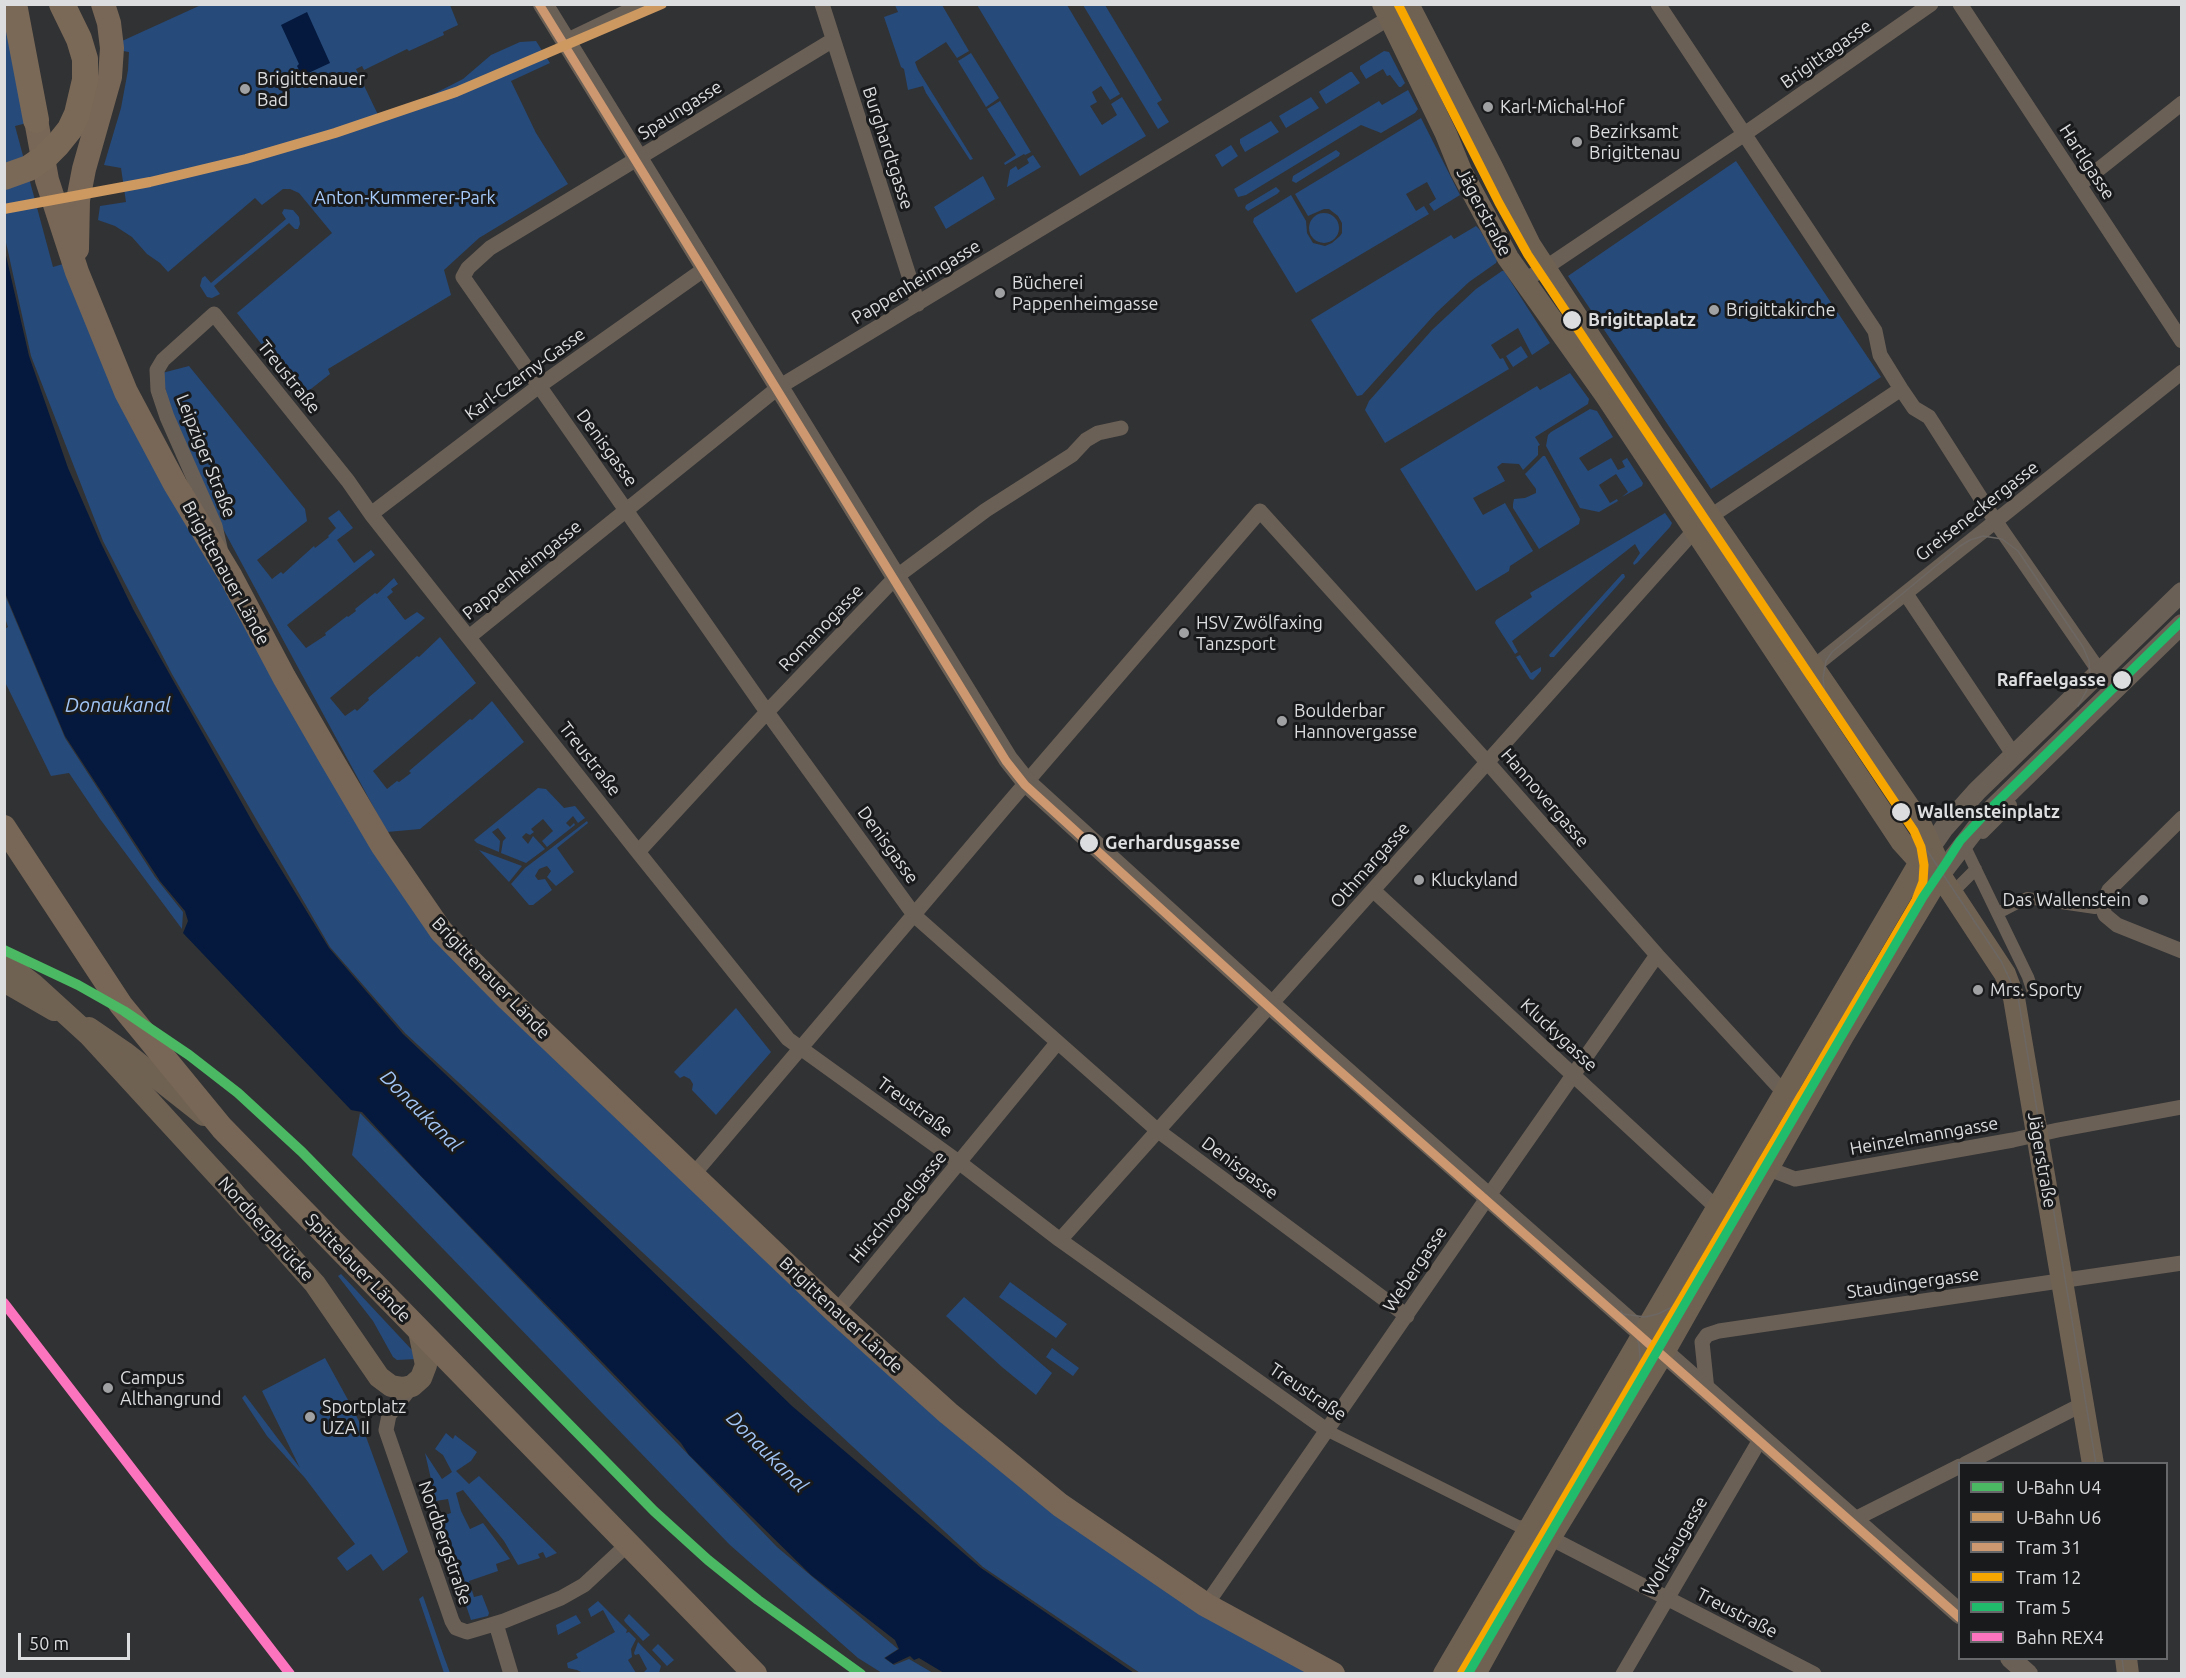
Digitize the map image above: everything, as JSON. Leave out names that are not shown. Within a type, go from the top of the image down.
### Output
[{"type":"highway","name":"Brigittenauer Lände","points":[[14,4],[36,120]]},
{"type":"highway","points":[[4,177],[29,168],[45,157],[70,129],[77,114],[85,80],[85,59],[79,39],[62,4]]},
{"type":"main road","points":[[77,272],[78,200],[84,169],[110,77],[112,48],[109,23],[103,4]]},
{"type":"main road","name":"Jägerstraße","points":[[1410,5],[1530,245],[1703,523],[1805,674],[1920,823],[1926,854],[1948,882],[2002,968],[2014,998],[2093,1462]]},
{"type":"main road","name":"Jägerstraße","points":[[1385,12],[1446,134],[1461,171],[1508,258],[1703,523]]},
{"type":"main road","name":"Brigittenauer Lände","points":[[36,120],[47,180],[77,272],[126,392],[175,484],[224,565],[284,677],[382,845],[441,931],[507,998],[836,1312],[948,1413],[1060,1505],[1206,1605],[1333,1674]]},
{"type":"main road","name":"Spittelauer Lände","points":[[4,827],[121,1005],[222,1128],[754,1674]]},
{"type":"main road","points":[[1475,1674],[1550,1538],[1665,1352],[1768,1169],[1796,1099],[1926,854]]},
{"type":"main road","points":[[1444,1674],[1746,1160],[1843,1036],[1948,882]]},
{"type":"main road","name":"Nordbergbrücke","points":[[4,962],[33,984],[89,1035],[233,1192],[315,1284],[379,1377],[392,1386],[403,1388],[412,1386]]},
{"type":"main road","points":[[4,981],[88,1028],[222,1128]]},
{"type":"main road","points":[[412,1386],[421,1378],[426,1365],[418,1331]]},
{"type":"street","points":[[543,4],[1008,759],[1027,783],[1271,1005],[1958,1613]]},
{"type":"street","points":[[566,41],[643,4]]},
{"type":"street","name":"Burghardtgasse","points":[[822,4],[918,304]]},
{"type":"street","points":[[1658,4],[1875,331],[1880,356],[1901,389],[1914,408],[1929,417],[1996,522],[2112,691]]},
{"type":"street","name":"Brigittagasse","points":[[1743,135],[1931,4]]},
{"type":"street","name":"Hartlgasse","points":[[1960,4],[2181,341]]},
{"type":"street","name":"Pappenheimgasse","points":[[469,637],[779,387],[918,304],[1385,12],[1410,5]]},
{"type":"street","name":"Spaungasse","points":[[464,277],[468,268],[490,248],[833,40]]},
{"type":"street","points":[[2079,185],[2181,103]]},
{"type":"street","points":[[1525,279],[1545,268],[1743,135]]},
{"type":"street","name":"Karl-Czerny-Gasse","points":[[371,514],[539,386],[706,268]]},
{"type":"street","name":"Denisgasse","points":[[464,277],[767,712],[915,916],[1157,1130],[1407,1316]]},
{"type":"street","name":"Leipziger Straße","points":[[214,314],[163,360],[157,370],[158,390],[167,417],[215,526],[224,565]]},
{"type":"street","name":"Treustraße","points":[[214,314],[788,1039],[960,1163],[1060,1240],[1328,1431],[1518,1526],[1529,1527],[1814,1674]]},
{"type":"street","name":"Greiseneckergasse","points":[[1805,674],[2181,372]]},
{"type":"street","points":[[1703,523],[1901,389]]},
{"type":"street","name":"Romanogasse","points":[[638,852],[896,577],[986,510],[1072,455],[1086,440],[1098,433],[1120,428]]},
{"type":"street","name":"Hannovergasse","points":[[1027,783],[1260,511],[1658,955],[1796,1099]]},
{"type":"street","name":"Othmargasse","points":[[1060,1240],[1703,523]]},
{"type":"street","points":[[1906,594],[2013,754]]},
{"type":"street","points":[[1926,854],[1977,791],[2013,754],[2181,594]]},
{"type":"street","points":[[1948,882],[1988,814],[2181,624]]},
{"type":"street","points":[[693,1175],[1027,783]]},
{"type":"street","points":[[2011,805],[1967,851],[2028,976],[2033,992]]},
{"type":"street","points":[[2104,911],[2109,890],[2181,818]]},
{"type":"street","points":[[1948,882],[1976,869]]},
{"type":"street","name":"Kluckygasse","points":[[1374,891],[1717,1208]]},
{"type":"street","points":[[1998,913],[2027,898],[2095,908],[2104,911],[2117,925],[2181,951]]},
{"type":"street","name":"Webergasse","points":[[1206,1605],[1487,1197],[1658,955]]},
{"type":"street","name":"Hirschvogelgasse","points":[[836,1312],[1057,1043]]},
{"type":"street","name":"Heinzelmanngasse","points":[[1746,1160],[1795,1179],[2181,1107]]},
{"type":"street","name":"Staudingergasse","points":[[1707,1390],[1702,1342],[1707,1335],[1719,1331],[2181,1263]]},
{"type":"street","name":"Nordbergstraße","points":[[412,1386],[389,1415],[386,1430],[452,1621],[456,1628],[467,1632],[496,1624]]},
{"type":"street","points":[[1969,1462],[2083,1404]]},
{"type":"street","name":"Wolfsaugasse","points":[[1623,1674],[1761,1438]]},
{"type":"street","points":[[1853,1520],[1958,1467]]},
{"type":"street","points":[[511,1674],[496,1624],[549,1604],[576,1590],[628,1544]]},
{"type":"green space","points":[[4,5],[27,123],[15,126],[53,267],[63,264],[376,853],[910,1391],[1312,1673],[1140,1673],[983,1567],[405,1033],[330,947],[172,674],[103,541],[31,356],[5,238]]},
{"type":"green space","name":"Anton-Kummerer-Park","points":[[201,5],[450,5],[458,25],[443,32],[444,35],[409,51],[407,49],[364,70],[362,66],[356,69],[381,121],[463,79],[491,55],[520,42],[536,41],[550,63],[511,81],[536,133],[568,184],[479,238],[444,270],[451,295],[328,369],[330,374],[302,396],[237,313],[332,233],[299,193],[283,189],[262,205],[255,198],[168,272],[132,237],[115,226],[98,220],[100,206],[126,202],[121,168],[104,165],[121,108],[128,70],[129,52],[123,51],[122,41]]},
{"type":"green space","points":[[895,5],[942,5],[969,51],[957,58],[946,42],[915,62],[973,159],[970,160],[923,86],[908,90],[904,69],[901,67],[884,17],[898,12]]},
{"type":"green space","points":[[977,5],[1067,5],[1120,94],[1110,100],[1101,86],[1092,92],[1097,102],[1090,106],[1102,125],[1117,115],[1111,104],[1122,97],[1146,136],[1080,176]]},
{"type":"green space","points":[[1083,5],[1105,5],[1162,100],[1157,103],[1169,122],[1158,129]]},
{"type":"green space","points":[[1384,51],[1389,52],[1405,83],[1401,87],[1390,75],[1387,76],[1383,69],[1366,79],[1360,69],[1360,66]]},
{"type":"green space","points":[[971,53],[999,98],[986,107],[958,61]]},
{"type":"green space","points":[[1350,72],[1360,83],[1326,104],[1319,92]]},
{"type":"green space","points":[[1408,90],[1418,109],[1415,113],[1381,133],[1361,125],[1246,195],[1238,197],[1234,189],[1379,101],[1382,105]]},
{"type":"green space","points":[[1311,97],[1319,108],[1286,128],[1279,116]]},
{"type":"green space","points":[[1000,101],[1031,152],[1005,165],[1004,163],[1016,155],[987,109]]},
{"type":"green space","points":[[1421,118],[1460,195],[1434,211],[1429,204],[1436,199],[1427,182],[1406,194],[1416,211],[1424,206],[1429,214],[1296,293],[1253,222],[1254,218],[1291,195],[1306,221],[1307,233],[1313,243],[1325,246],[1332,243],[1342,233],[1342,223],[1338,216],[1329,209],[1324,209],[1308,216],[1295,194]]},
{"type":"green space","points":[[1271,121],[1279,132],[1245,152],[1240,139]]},
{"type":"green space","points":[[1231,145],[1238,156],[1222,167],[1215,155]]},
{"type":"green space","points":[[1336,150],[1340,153],[1339,156],[1296,183],[1292,181],[1293,176]]},
{"type":"green space","points":[[1033,155],[1041,167],[1007,187],[1010,170],[1016,166],[1018,170],[1029,163],[1027,159]]},
{"type":"green space","points":[[1736,161],[1881,377],[1711,489],[1568,276]]},
{"type":"green space","points":[[983,176],[995,199],[946,229],[934,207]]},
{"type":"green space","points":[[1276,187],[1280,191],[1277,194],[1248,211],[1245,208],[1246,205]]},
{"type":"green space","points":[[284,209],[293,210],[299,217],[298,229],[289,223],[214,286],[220,294],[212,298],[207,297],[200,286],[202,278],[205,276],[211,283],[286,219],[282,213]]},
{"type":"green space","points":[[1324,213],[1335,217],[1339,228],[1335,239],[1324,243],[1313,239],[1309,228],[1313,217]]},
{"type":"green space","points":[[1476,226],[1497,260],[1496,263],[1469,282],[1436,313],[1362,395],[1357,396],[1311,320],[1451,235],[1454,239]]},
{"type":"green space","points":[[1502,271],[1550,343],[1532,355],[1518,328],[1491,345],[1509,369],[1385,443],[1365,410],[1369,401],[1432,330],[1476,289]]},
{"type":"green space","points":[[1521,346],[1528,357],[1513,367],[1506,356]]},
{"type":"green space","points":[[189,366],[305,509],[307,521],[257,560],[272,579],[281,572],[283,574],[314,546],[315,548],[329,537],[336,528],[328,518],[339,510],[353,528],[337,540],[354,563],[371,550],[375,555],[287,625],[306,648],[326,635],[325,633],[356,611],[355,609],[375,593],[377,594],[394,578],[398,584],[391,589],[393,592],[387,597],[405,620],[417,612],[425,618],[330,698],[345,716],[355,709],[357,711],[369,700],[368,698],[440,637],[476,683],[373,771],[387,789],[411,773],[409,771],[492,701],[524,742],[420,829],[387,832],[215,514],[171,415],[162,373]]},
{"type":"green space","points":[[1570,373],[1589,399],[1588,404],[1535,437],[1540,445],[1538,455],[1523,470],[1519,464],[1502,463],[1497,467],[1505,481],[1473,498],[1483,515],[1505,503],[1533,551],[1510,566],[1509,571],[1476,591],[1400,469],[1537,386],[1540,390]]},
{"type":"green space","points":[[1590,409],[1597,411],[1613,437],[1579,458],[1588,471],[1611,458],[1618,470],[1625,467],[1622,461],[1627,458],[1643,483],[1642,486],[1622,497],[1628,492],[1616,474],[1599,485],[1610,503],[1617,499],[1618,501],[1599,512],[1580,508],[1546,446],[1548,435],[1551,432]]},
{"type":"green space","points":[[1543,456],[1580,519],[1579,524],[1539,549],[1513,508],[1513,504],[1514,499],[1525,498],[1536,493],[1536,489],[1525,474]]},
{"type":"green space","points":[[1665,513],[1672,523],[1670,527],[1637,563],[1634,565],[1633,563],[1640,553],[1635,544],[1512,641],[1518,652],[1515,654],[1495,623],[1496,620],[1532,597],[1530,593]]},
{"type":"green space","points":[[1622,574],[1625,577],[1554,657],[1550,657],[1549,655]]},
{"type":"green space","points":[[5,595],[65,738],[155,877],[183,912],[182,929],[100,819],[69,773],[51,776],[5,682],[5,629],[8,627],[5,618]]},
{"type":"green space","points":[[1520,655],[1531,673],[1541,667],[1541,671],[1533,680],[1530,679],[1516,657]]},
{"type":"green space","points":[[538,788],[546,789],[564,808],[575,806],[585,818],[578,823],[573,816],[566,823],[570,827],[574,823],[575,825],[547,847],[542,841],[553,831],[543,819],[531,829],[534,832],[530,835],[526,833],[522,837],[528,844],[533,836],[545,849],[526,863],[501,853],[503,841],[506,838],[498,828],[492,832],[500,841],[499,852],[474,840]]},
{"type":"green space","points":[[587,821],[588,823],[557,848],[574,872],[556,886],[547,877],[551,871],[547,866],[539,869],[535,876],[538,880],[545,879],[552,890],[533,905],[529,905],[511,884],[525,868]]},
{"type":"green space","points":[[479,850],[522,866],[509,882]]},
{"type":"green space","points":[[736,1008],[771,1052],[716,1115],[692,1090],[693,1084],[690,1079],[684,1076],[680,1078],[674,1072]]},
{"type":"green space","points":[[360,1113],[777,1547],[898,1649],[884,1658],[894,1665],[909,1659],[933,1673],[882,1673],[858,1658],[730,1545],[352,1155]]},
{"type":"green space","points":[[341,1274],[412,1350],[416,1359],[397,1360],[393,1357],[373,1321],[338,1276]]},
{"type":"green space","points":[[1010,1282],[1067,1324],[1056,1338],[999,1297]]},
{"type":"green space","points":[[964,1297],[1052,1373],[1036,1395],[946,1316]]},
{"type":"green space","points":[[1052,1348],[1079,1368],[1073,1376],[1046,1357]]},
{"type":"green space","points":[[325,1358],[365,1434],[408,1552],[383,1571],[371,1554],[347,1571],[337,1558],[355,1544],[305,1478],[267,1436],[242,1398],[245,1395],[300,1468],[262,1391]]},
{"type":"green space","points":[[446,1433],[453,1439],[455,1435],[477,1452],[471,1461],[456,1471],[469,1484],[479,1476],[557,1553],[546,1558],[543,1552],[538,1554],[540,1558],[518,1565],[504,1541],[463,1490],[456,1493],[461,1511],[470,1529],[483,1523],[510,1559],[496,1564],[498,1571],[469,1581],[474,1597],[482,1595],[489,1613],[488,1616],[471,1620],[436,1518],[451,1513],[448,1499],[436,1501],[425,1453],[442,1479],[452,1472],[443,1455],[435,1449]]},
{"type":"green space","points":[[423,1596],[450,1673],[444,1673],[419,1599]]},
{"type":"green space","points":[[598,1601],[627,1630],[626,1633],[629,1632],[636,1639],[631,1649],[632,1657],[628,1660],[636,1673],[583,1673],[568,1668],[567,1663],[578,1658],[576,1654],[615,1632],[603,1610],[591,1617],[588,1609]]},
{"type":"green space","points":[[629,1614],[650,1635],[643,1641],[625,1622]]},
{"type":"green space","points":[[576,1615],[581,1623],[558,1635],[556,1625]]},
{"type":"green space","points":[[638,1642],[661,1666],[659,1673],[644,1672],[647,1669],[639,1654],[634,1653]]},
{"type":"green space","points":[[658,1644],[674,1660],[667,1666],[652,1650]]},
{"type":"water","points":[[307,12],[330,63],[302,76],[281,25]]},
{"type":"water","name":"Donaukanal","points":[[5,251],[29,356],[68,468],[100,541],[133,609],[257,830],[329,948],[403,1034],[792,1406],[981,1568],[1134,1673],[944,1673],[919,1658],[914,1660],[910,1656],[893,1664],[885,1658],[899,1649],[895,1640],[811,1575],[689,1455],[681,1443],[421,1176],[362,1112],[351,1110],[183,933],[188,921],[185,911],[160,881],[65,736],[5,593]]},
{"type":"tram line","name":"31","points":[[539,4],[1006,761],[1025,785],[1317,1051],[1958,1616]]},
{"type":"tram line","name":"12","points":[[1398,4],[1499,203],[1528,255],[1914,831],[1921,847],[1924,865],[1923,882],[1916,900],[1461,1674]]},
{"type":"tram line","points":[[1831,708],[1825,694],[1823,678],[1826,661],[1832,652],[1960,546],[1983,536],[2002,539],[2018,551],[2083,647],[2089,661],[2090,676],[2088,688],[2078,706]]},
{"type":"tram line","name":"5","points":[[1468,1674],[1923,897],[1960,841],[2182,621]]},
{"type":"tram line","points":[[1914,831],[2001,961],[2018,997],[2096,1462]]},
{"type":"tram line","points":[[1602,1303],[1623,1314],[1645,1317],[1672,1307],[1689,1288]]},
{"type":"tram line","points":[[1621,1311],[1632,1326],[1639,1344],[1640,1359],[1634,1380]]},
{"type":"tram line","points":[[2122,1660],[2124,1674]]},
{"type":"metro line","name":"U6","points":[[4,209],[150,182],[246,159],[335,133],[456,92],[662,4]]},
{"type":"metro line","name":"U4","points":[[4,950],[78,985],[124,1011],[189,1055],[238,1093],[302,1152],[654,1511],[708,1560],[758,1600],[861,1674]]},
{"type":"rail line","name":"REX4","points":[[4,1303],[290,1674]]},
{"type":"place","name":"Brigittenauer Bad","points":[[245,89]]},
{"type":"place","name":"Karl-Michal-Hof","points":[[1488,107]]},
{"type":"place","name":"Bezirksamt Brigittenau","points":[[1577,142]]},
{"type":"place","name":"Bücherei Pappenheimgasse","points":[[1000,293]]},
{"type":"place","name":"Brigittakirche","points":[[1714,310]]},
{"type":"place","name":"Brigittaplatz","points":[[1572,320]]},
{"type":"place","name":"HSV Zwölfaxing Tanzsport","points":[[1184,633]]},
{"type":"place","name":"Raffaelgasse","points":[[2122,680]]},
{"type":"place","name":"Boulderbar Hannovergasse","points":[[1282,721]]},
{"type":"place","name":"Wallensteinplatz","points":[[1901,812]]},
{"type":"place","name":"Gerhardusgasse","points":[[1089,843]]},
{"type":"place","name":"Kluckyland","points":[[1419,880]]},
{"type":"place","name":"Das Wallenstein","points":[[2143,900]]},
{"type":"place","name":"Mrs. Sporty","points":[[1978,990]]},
{"type":"place","name":"Campus Althangrund","points":[[108,1388]]},
{"type":"place","name":"Sportplatz UZA II","points":[[310,1417]]}]
